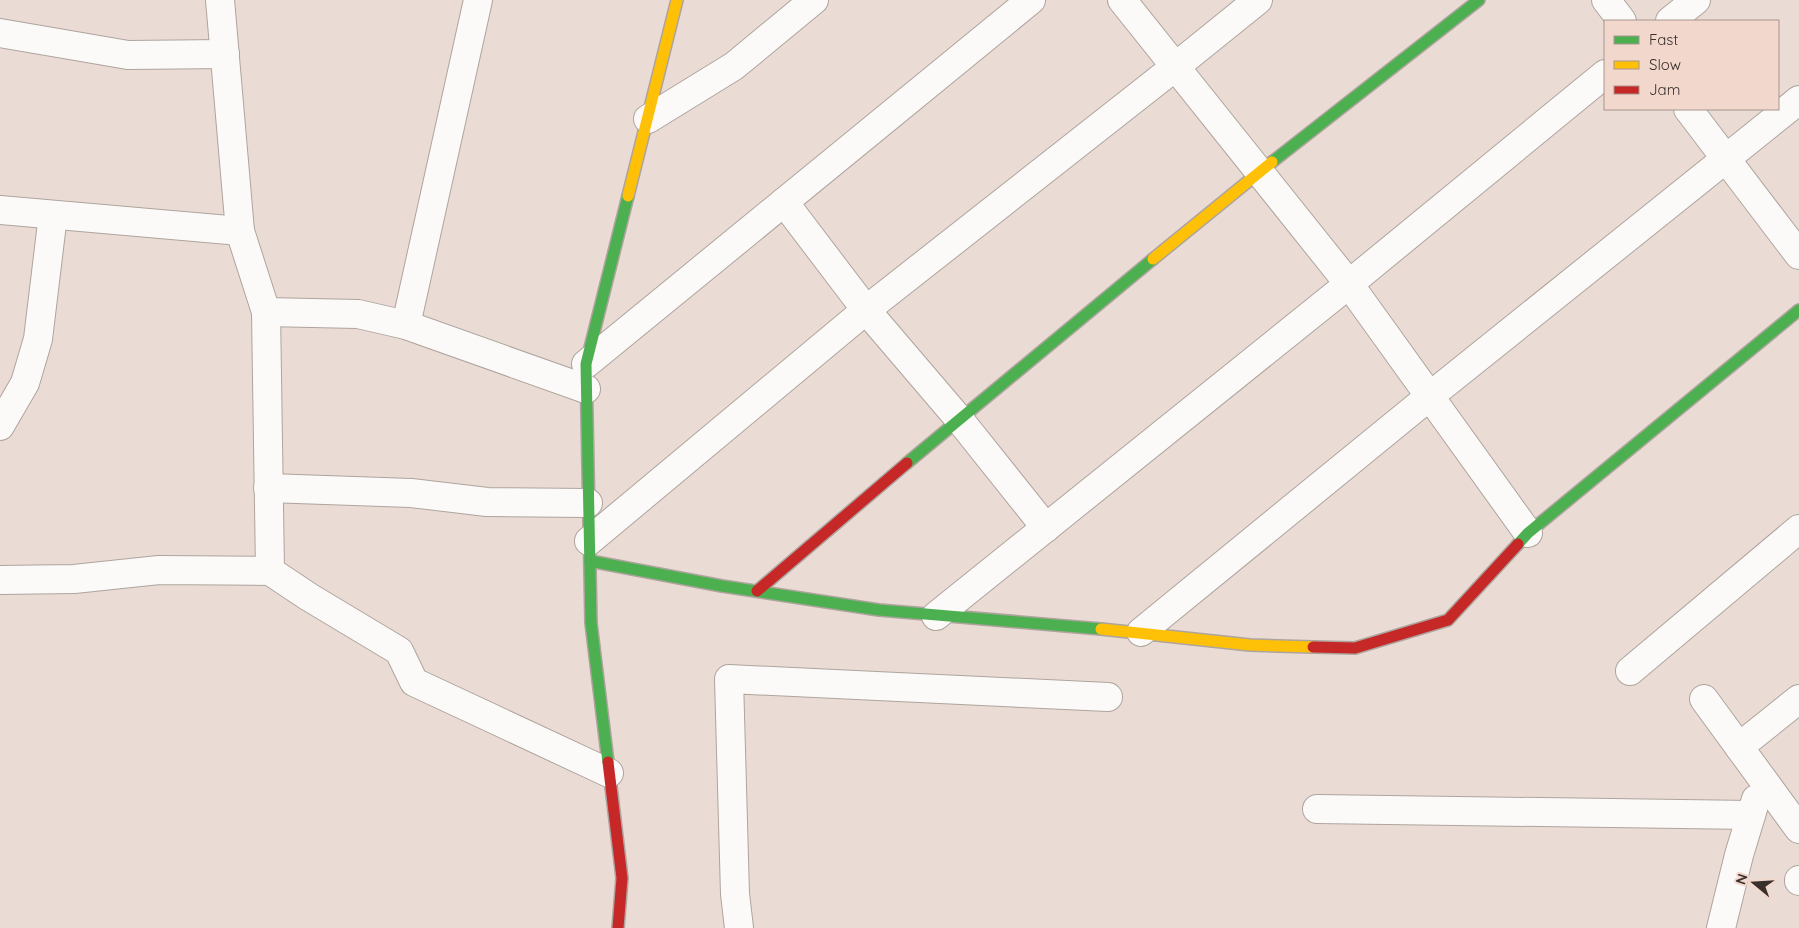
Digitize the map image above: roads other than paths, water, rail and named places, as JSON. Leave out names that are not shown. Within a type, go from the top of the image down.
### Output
[{"type":"street","points":[[220,0],[240,231],[266,312],[270,571]]},
{"type":"street","points":[[406,325],[478,0]]},
{"type":"street","points":[[618,928],[622,878],[591,623],[586,377],[677,0]]},
{"type":"street","points":[[648,119],[734,66],[814,0]]},
{"type":"street","points":[[586,377],[784,202],[1031,0]]},
{"type":"street","points":[[1122,0],[1349,284],[1528,533]]},
{"type":"street","points":[[590,551],[866,310],[1258,0]]},
{"type":"street","points":[[757,591],[959,419],[1259,172],[1479,0]]},
{"type":"street","points":[[1606,0],[1621,20]]},
{"type":"street","points":[[1671,20],[1696,0]]},
{"type":"street","points":[[0,33],[128,55],[225,54]]},
{"type":"street","points":[[936,616],[1349,284],[1604,75]]},
{"type":"street","points":[[1140,632],[1799,100]]},
{"type":"street","points":[[1689,110],[1799,255]]},
{"type":"street","points":[[784,202],[866,310],[959,419],[1046,528]]},
{"type":"street","points":[[0,210],[240,231]]},
{"type":"street","points":[[0,426],[25,383],[38,339],[52,215]]},
{"type":"street","points":[[590,551],[757,591],[879,610],[1140,632],[1250,645],[1355,648],[1448,620],[1528,533],[1799,310]]},
{"type":"street","points":[[266,312],[358,314],[406,325],[586,377]]},
{"type":"street","points":[[268,488],[411,493],[487,502],[588,503]]},
{"type":"street","points":[[1630,671],[1799,529]]},
{"type":"street","points":[[0,580],[74,579],[159,570],[270,571],[309,597],[399,650],[414,682],[609,773]]},
{"type":"street","points":[[739,928],[735,894],[729,679],[1108,697]]},
{"type":"street","points":[[1738,746],[1799,699]]},
{"type":"street","points":[[1704,700],[1799,829]]},
{"type":"street","points":[[1721,928],[1739,855],[1762,778]]},
{"type":"street","points":[[1318,809],[1751,815]]}]
